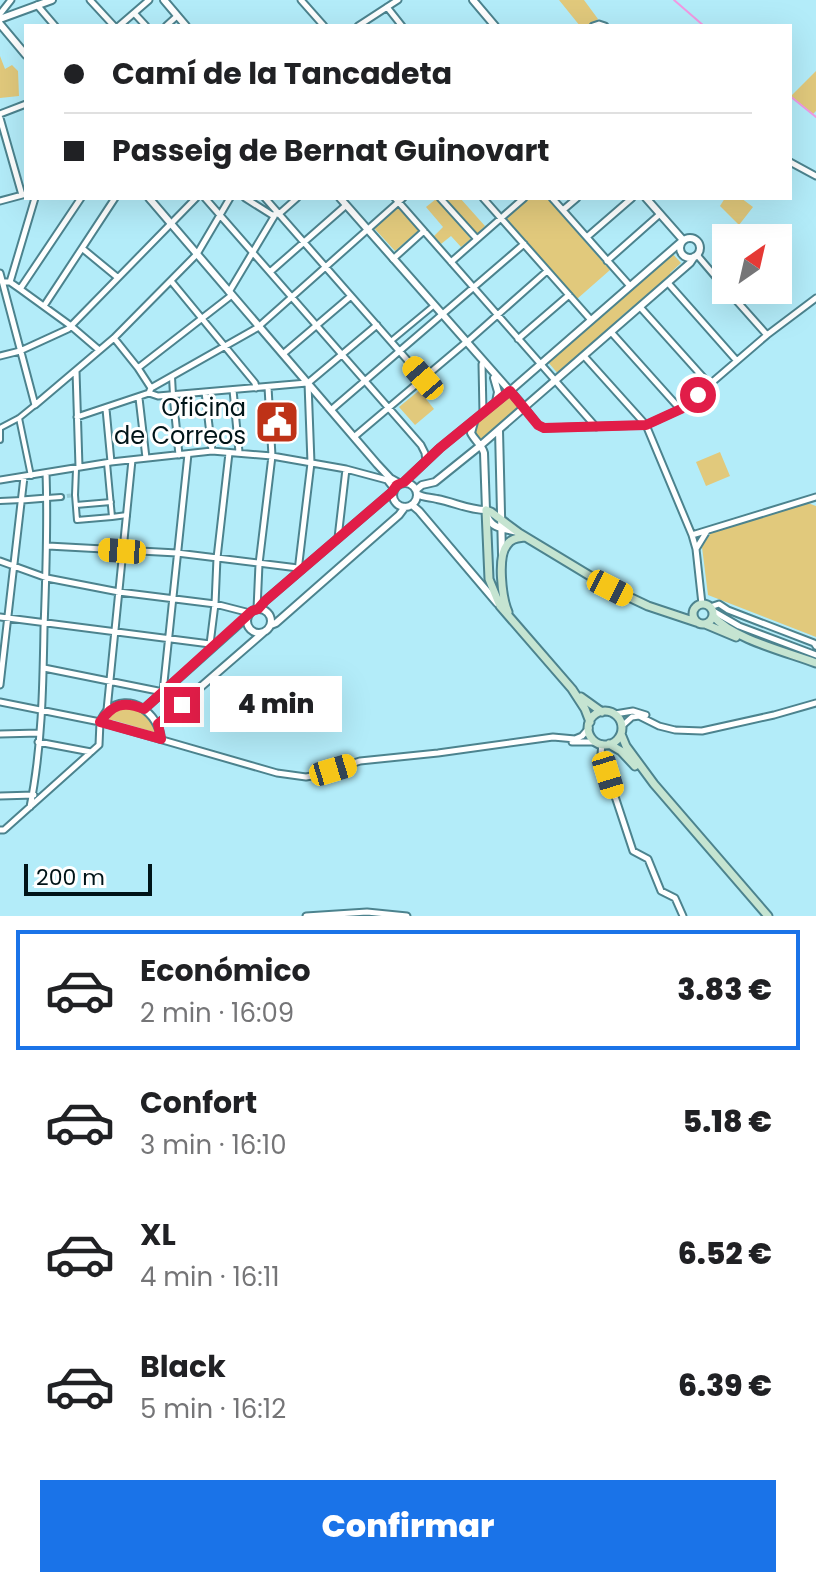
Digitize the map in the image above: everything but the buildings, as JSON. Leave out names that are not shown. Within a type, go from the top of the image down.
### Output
[{"type":"main road","points":[[654,784],[626,746],[615,714],[602,712],[572,689],[500,606],[489,579],[486,513],[491,512],[500,524],[619,592],[660,611],[750,639]]},
{"type":"main road","points":[[513,621],[503,599],[502,554],[512,540],[522,535]]},
{"type":"main road","points":[[677,615],[694,609],[710,609]]},
{"type":"main road","points":[[694,609],[693,616],[700,623]]},
{"type":"main road","points":[[700,623],[710,621],[710,609]]},
{"type":"main road","points":[[710,609],[720,624],[750,639],[816,663]]},
{"type":"main road","points":[[572,689],[585,709],[590,734],[602,744],[621,751],[654,784],[768,916]]},
{"type":"main road","points":[[589,725],[594,716],[602,712]]},
{"type":"main road","points":[[602,744],[615,742],[622,730]]},
{"type":"street","points":[[11,0],[12,7],[18,12]]},
{"type":"street","points":[[0,19],[11,0]]},
{"type":"street","points":[[0,19],[52,0]]},
{"type":"street","points":[[90,0],[114,24]]},
{"type":"street","points":[[119,24],[149,0]]},
{"type":"street","points":[[163,0],[184,24]]},
{"type":"street","points":[[301,0],[322,24]]},
{"type":"street","points":[[361,24],[398,0]]},
{"type":"street","points":[[473,0],[493,24]]},
{"type":"street","points":[[37,5],[53,24]]},
{"type":"street","points":[[387,7],[400,24]]},
{"type":"street","points":[[134,13],[144,24]]},
{"type":"street","points":[[167,24],[175,13]]},
{"type":"street","points":[[0,19],[24,52]]},
{"type":"street","points":[[0,201],[24,195],[0,116],[24,105]]},
{"type":"street","points":[[792,163],[816,176]]},
{"type":"street","points":[[34,200],[4,279],[35,405]]},
{"type":"street","points":[[20,289],[80,200]]},
{"type":"street","points":[[44,306],[114,200]]},
{"type":"street","points":[[151,200],[390,478],[397,487],[395,503],[408,506],[500,606]]},
{"type":"street","points":[[0,356],[20,351],[68,329],[194,200]]},
{"type":"street","points":[[207,200],[421,445],[426,461]]},
{"type":"street","points":[[0,440],[0,428],[19,418],[114,338],[197,254],[229,200]]},
{"type":"street","points":[[248,200],[277,215]]},
{"type":"street","points":[[266,200],[423,378]]},
{"type":"street","points":[[138,368],[231,293],[277,215],[295,200]]},
{"type":"street","points":[[339,200],[544,428],[646,425],[681,409],[767,335],[816,298]]},
{"type":"street","points":[[340,200],[442,316]]},
{"type":"street","points":[[77,417],[139,398],[259,326],[398,200]]},
{"type":"street","points":[[400,200],[596,427]]},
{"type":"street","points":[[442,200],[477,239]]},
{"type":"street","points":[[485,200],[591,320]]},
{"type":"street","points":[[451,262],[522,200]]},
{"type":"street","points":[[554,200],[630,286]]},
{"type":"street","points":[[563,210],[575,200]]},
{"type":"street","points":[[587,237],[630,200]]},
{"type":"street","points":[[648,200],[682,241]]},
{"type":"street","points":[[270,272],[344,207]]},
{"type":"street","points":[[607,261],[660,214]]},
{"type":"street","points":[[393,259],[424,231]]},
{"type":"street","points":[[144,709],[298,570],[682,241],[692,238],[698,241],[700,247],[690,263],[668,283],[481,445],[435,482],[422,485],[416,492],[416,498],[399,515],[158,724]]},
{"type":"street","points":[[682,241],[682,254],[687,258],[695,256]]},
{"type":"street","points":[[331,410],[524,244]]},
{"type":"street","points":[[83,249],[117,277]]},
{"type":"street","points":[[695,256],[712,274]]},
{"type":"street","points":[[354,437],[547,271]]},
{"type":"street","points":[[4,279],[71,326],[99,350]]},
{"type":"street","points":[[171,281],[256,388]]},
{"type":"street","points":[[668,283],[737,361]]},
{"type":"street","points":[[518,339],[569,295]]},
{"type":"street","points":[[283,354],[351,296]]},
{"type":"street","points":[[740,304],[767,335]]},
{"type":"street","points":[[391,341],[432,307]]},
{"type":"street","points":[[640,307],[710,385]]},
{"type":"street","points":[[114,338],[138,368],[150,391],[158,396],[308,383],[377,325]]},
{"type":"street","points":[[611,332],[681,409]]},
{"type":"street","points":[[466,343],[497,384],[495,403]]},
{"type":"street","points":[[584,356],[646,425],[692,535],[710,609],[739,626],[816,652]]},
{"type":"street","points":[[482,364],[483,413]]},
{"type":"street","points":[[76,370],[77,468],[74,495],[77,520],[127,515]]},
{"type":"street","points":[[172,376],[179,455]]},
{"type":"street","points":[[298,570],[311,463],[308,383]]},
{"type":"street","points":[[258,609],[259,564],[272,456],[268,387]]},
{"type":"street","points":[[233,390],[239,452]]},
{"type":"street","points":[[205,392],[212,451]]},
{"type":"street","points":[[139,398],[146,458]]},
{"type":"street","points":[[106,409],[112,517]]},
{"type":"street","points":[[516,415],[534,420]]},
{"type":"street","points":[[0,685],[13,566],[28,476],[19,418]]},
{"type":"street","points":[[0,480],[109,462],[212,451],[239,452],[374,475],[397,487],[411,484],[422,497],[486,513],[484,453],[470,429],[475,419]]},
{"type":"street","points":[[499,430],[502,554]]},
{"type":"street","points":[[211,646],[229,453]]},
{"type":"street","points":[[163,692],[188,454]]},
{"type":"street","points":[[2,830],[99,745],[100,722],[107,711],[132,460]]},
{"type":"street","points":[[374,475],[377,464]]},
{"type":"street","points":[[338,538],[346,469]]},
{"type":"street","points":[[30,807],[44,668],[48,546],[46,473]]},
{"type":"street","points":[[435,482],[432,489],[436,496],[462,507]]},
{"type":"street","points":[[0,501],[61,497]]},
{"type":"street","points":[[692,535],[816,497]]},
{"type":"street","points":[[76,505],[111,502]]},
{"type":"street","points":[[696,549],[707,531]]},
{"type":"street","points":[[48,546],[177,553],[298,570]]},
{"type":"street","points":[[0,561],[47,578],[119,592],[215,604],[249,615]]},
{"type":"street","points":[[472,573],[489,579],[498,577],[502,572]]},
{"type":"street","points":[[710,609],[719,604],[814,643],[816,652]]},
{"type":"street","points":[[258,609],[269,614],[271,625]]},
{"type":"street","points":[[249,615],[248,624],[252,631],[264,632]]},
{"type":"street","points":[[0,617],[211,646]]},
{"type":"street","points":[[44,668],[163,692]]},
{"type":"street","points":[[0,702],[100,722],[291,776],[317,775],[360,761],[547,738],[575,739],[584,734],[589,725]]},
{"type":"street","points":[[622,730],[632,717],[639,716],[667,728],[702,731],[816,703]]},
{"type":"street","points":[[107,711],[123,705],[144,709],[158,724],[161,739]]},
{"type":"street","points":[[615,714],[638,712],[667,728]]},
{"type":"street","points":[[0,734],[39,733]]},
{"type":"street","points":[[547,738],[602,744],[601,754],[633,851],[648,859],[661,891],[675,898],[683,916]]},
{"type":"street","points":[[38,742],[92,753]]},
{"type":"street","points":[[0,797],[43,795]]},
{"type":"street","points":[[306,916],[361,912],[407,916]]},
{"type":"shaded area","points":[[559,0],[584,0],[598,19],[592,24],[578,24]]},
{"type":"shaded area","points":[[0,56],[5,69],[12,65],[18,71],[19,96],[0,98]]},
{"type":"shaded area","points":[[816,71],[816,111],[813,114],[792,95]]},
{"type":"shaded area","points":[[437,200],[471,239],[461,247],[451,236],[441,244],[434,236],[443,227],[426,207]]},
{"type":"shaded area","points":[[447,200],[462,200],[485,226],[477,234]]},
{"type":"shaded area","points":[[527,200],[549,200],[610,270],[577,299],[506,218]]},
{"type":"shaded area","points":[[724,200],[744,200],[753,207],[738,224],[720,206]]},
{"type":"shaded area","points":[[398,208],[419,230],[395,251],[374,228]]},
{"type":"shaded area","points":[[671,252],[681,263],[670,273],[672,276],[635,309],[632,307],[617,320],[619,323],[560,376],[547,361]]},
{"type":"shaded area","points":[[427,384],[434,392],[426,399],[434,409],[415,425],[399,407]]},
{"type":"shaded area","points":[[506,397],[517,404],[517,413],[484,440],[479,440],[474,435],[476,423]]},
{"type":"shaded area","points":[[720,452],[730,476],[706,486],[696,462]]},
{"type":"shaded area","points":[[805,502],[816,506],[816,637],[708,595],[702,547],[712,531]]},
{"type":"shaded area","points":[[128,708],[147,715],[157,733],[109,721],[118,710]]},
{"type":"waterway","points":[[674,0],[702,24]]},
{"type":"waterway","points":[[792,98],[816,117]]},
{"type":"tunnel","points":[[61,497],[74,495]]},
{"type":"place","name":"Oficina de Correos","points":[[277,422]]},
{"type":"route","points":[[182,705],[158,724],[161,739],[100,722],[107,711],[116,706],[130,705],[144,709],[397,485],[510,391],[544,428],[646,425],[681,409],[698,395]]}]
